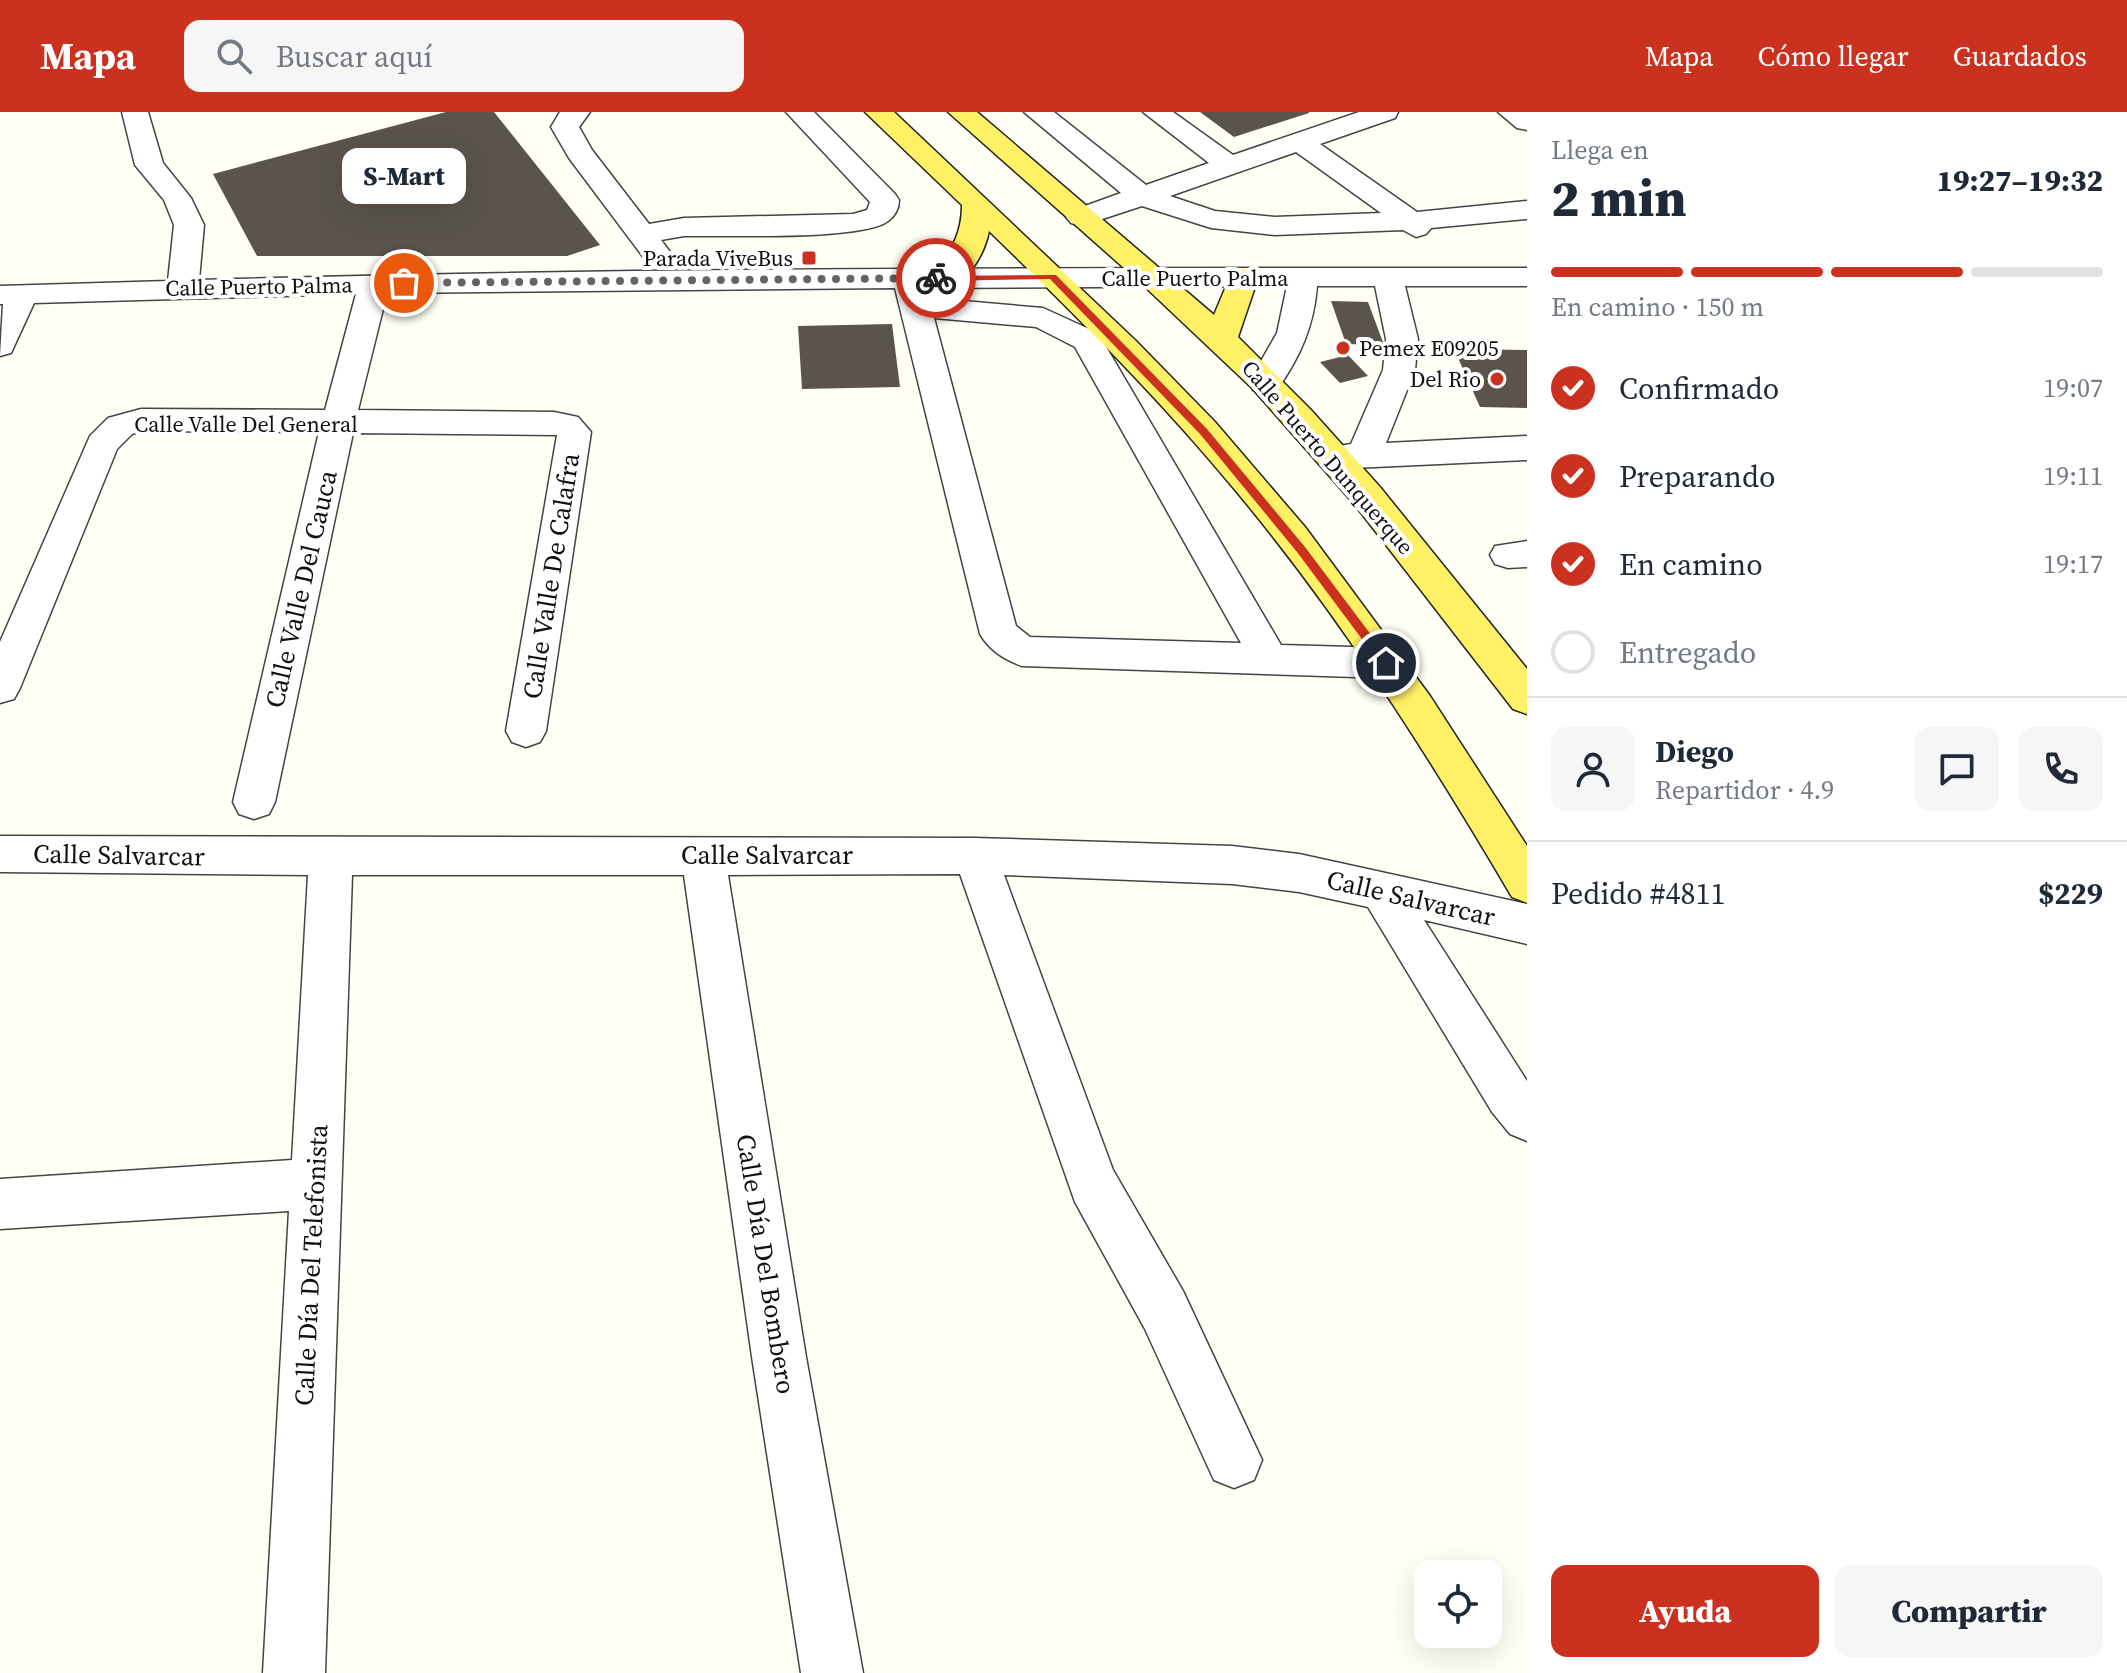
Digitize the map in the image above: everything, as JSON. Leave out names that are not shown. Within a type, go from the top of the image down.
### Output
[{"type":"main road","points":[[878,112],[1052,277],[1204,432],[1301,550],[1386,663],[1527,884]]},
{"type":"main road","name":"Calle Puerto Dunquerque","points":[[961,112],[1221,339],[1348,456],[1527,698]]},
{"type":"main road","points":[[947,278],[972,244],[977,230],[976,204]]},
{"type":"main road","points":[[1221,339],[1243,278]]},
{"type":"street","points":[[135,112],[149,165],[177,198],[189,225],[183,288]]},
{"type":"street","points":[[577,112],[568,119],[565,127],[579,152],[679,283]]},
{"type":"street","points":[[641,234],[684,227],[856,223],[877,216],[884,208],[885,200],[799,112]]},
{"type":"street","points":[[1037,112],[1142,196],[1184,212],[1239,223],[1275,226],[1411,221],[1527,210]]},
{"type":"street","points":[[1156,112],[1229,165]]},
{"type":"street","points":[[1081,217],[1385,112]]},
{"type":"street","points":[[1511,112],[1527,122]]},
{"type":"street","points":[[1300,142],[1411,221],[1452,277]]},
{"type":"street","points":[[1348,456],[1399,370],[1402,339],[1388,277]]},
{"type":"street","name":"Calle Puerto Palma","points":[[11,294],[374,284],[679,283],[912,293],[947,278],[1527,277]]},
{"type":"street","points":[[1265,382],[1288,350],[1298,317],[1303,278]]},
{"type":"street","name":"Calle Valle Del Cauca","points":[[254,802],[338,424],[374,284]]},
{"type":"street","points":[[1270,660],[1087,340],[1043,318],[912,293],[999,634],[1022,651],[1270,660],[1386,663]]},
{"type":"street","points":[[0,346],[11,294]]},
{"type":"street","name":"Calle Valle Del General","points":[[0,688],[102,444],[109,434],[130,421],[566,425]]},
{"type":"street","name":"Calle Valle De Calafra","points":[[526,731],[574,432],[566,425]]},
{"type":"street","points":[[1348,456],[1527,448]]},
{"type":"street","name":"Calle Salvarcar","points":[[0,854],[975,856],[1232,865],[1299,873],[1527,924]]},
{"type":"street","name":"Calle Día Del Bombero","points":[[703,855],[779,1357],[832,1673]]},
{"type":"street","points":[[975,856],[1093,1184],[1164,1310],[1234,1460]]},
{"type":"street","name":"Calle Día Del Telefonista","points":[[294,1673],[331,857]]},
{"type":"street","points":[[1382,892],[1509,1096],[1527,1117]]},
{"type":"street","points":[[0,1204],[314,1184]]},
{"type":"building","points":[[446,112],[494,112],[600,245],[567,256],[257,256],[213,174]]},
{"type":"building","points":[[1200,112],[1309,112],[1309,113],[1234,137]]},
{"type":"building","points":[[1331,301],[1368,302],[1384,345],[1346,344]]},
{"type":"building","points":[[892,324],[900,387],[802,389],[798,326]]},
{"type":"building","name":"Del Rio","points":[[1454,349],[1527,350],[1527,408],[1480,407]]},
{"type":"building","points":[[1348,355],[1368,376],[1340,383],[1320,362]]},
{"type":"way so far","points":[[404,283],[679,283],[936,278]]},
{"type":"place","name":"Parada ViveBus","points":[[809,258]]},
{"type":"place","name":"S-Mart","points":[[404,283]]},
{"type":"place","name":"Pemex E09205","points":[[1343,348]]},
{"type":"place","name":"Del Rio","points":[[1497,379]]},
{"type":"route","points":[[936,278],[1052,277],[1204,432],[1301,550],[1386,663]]}]
